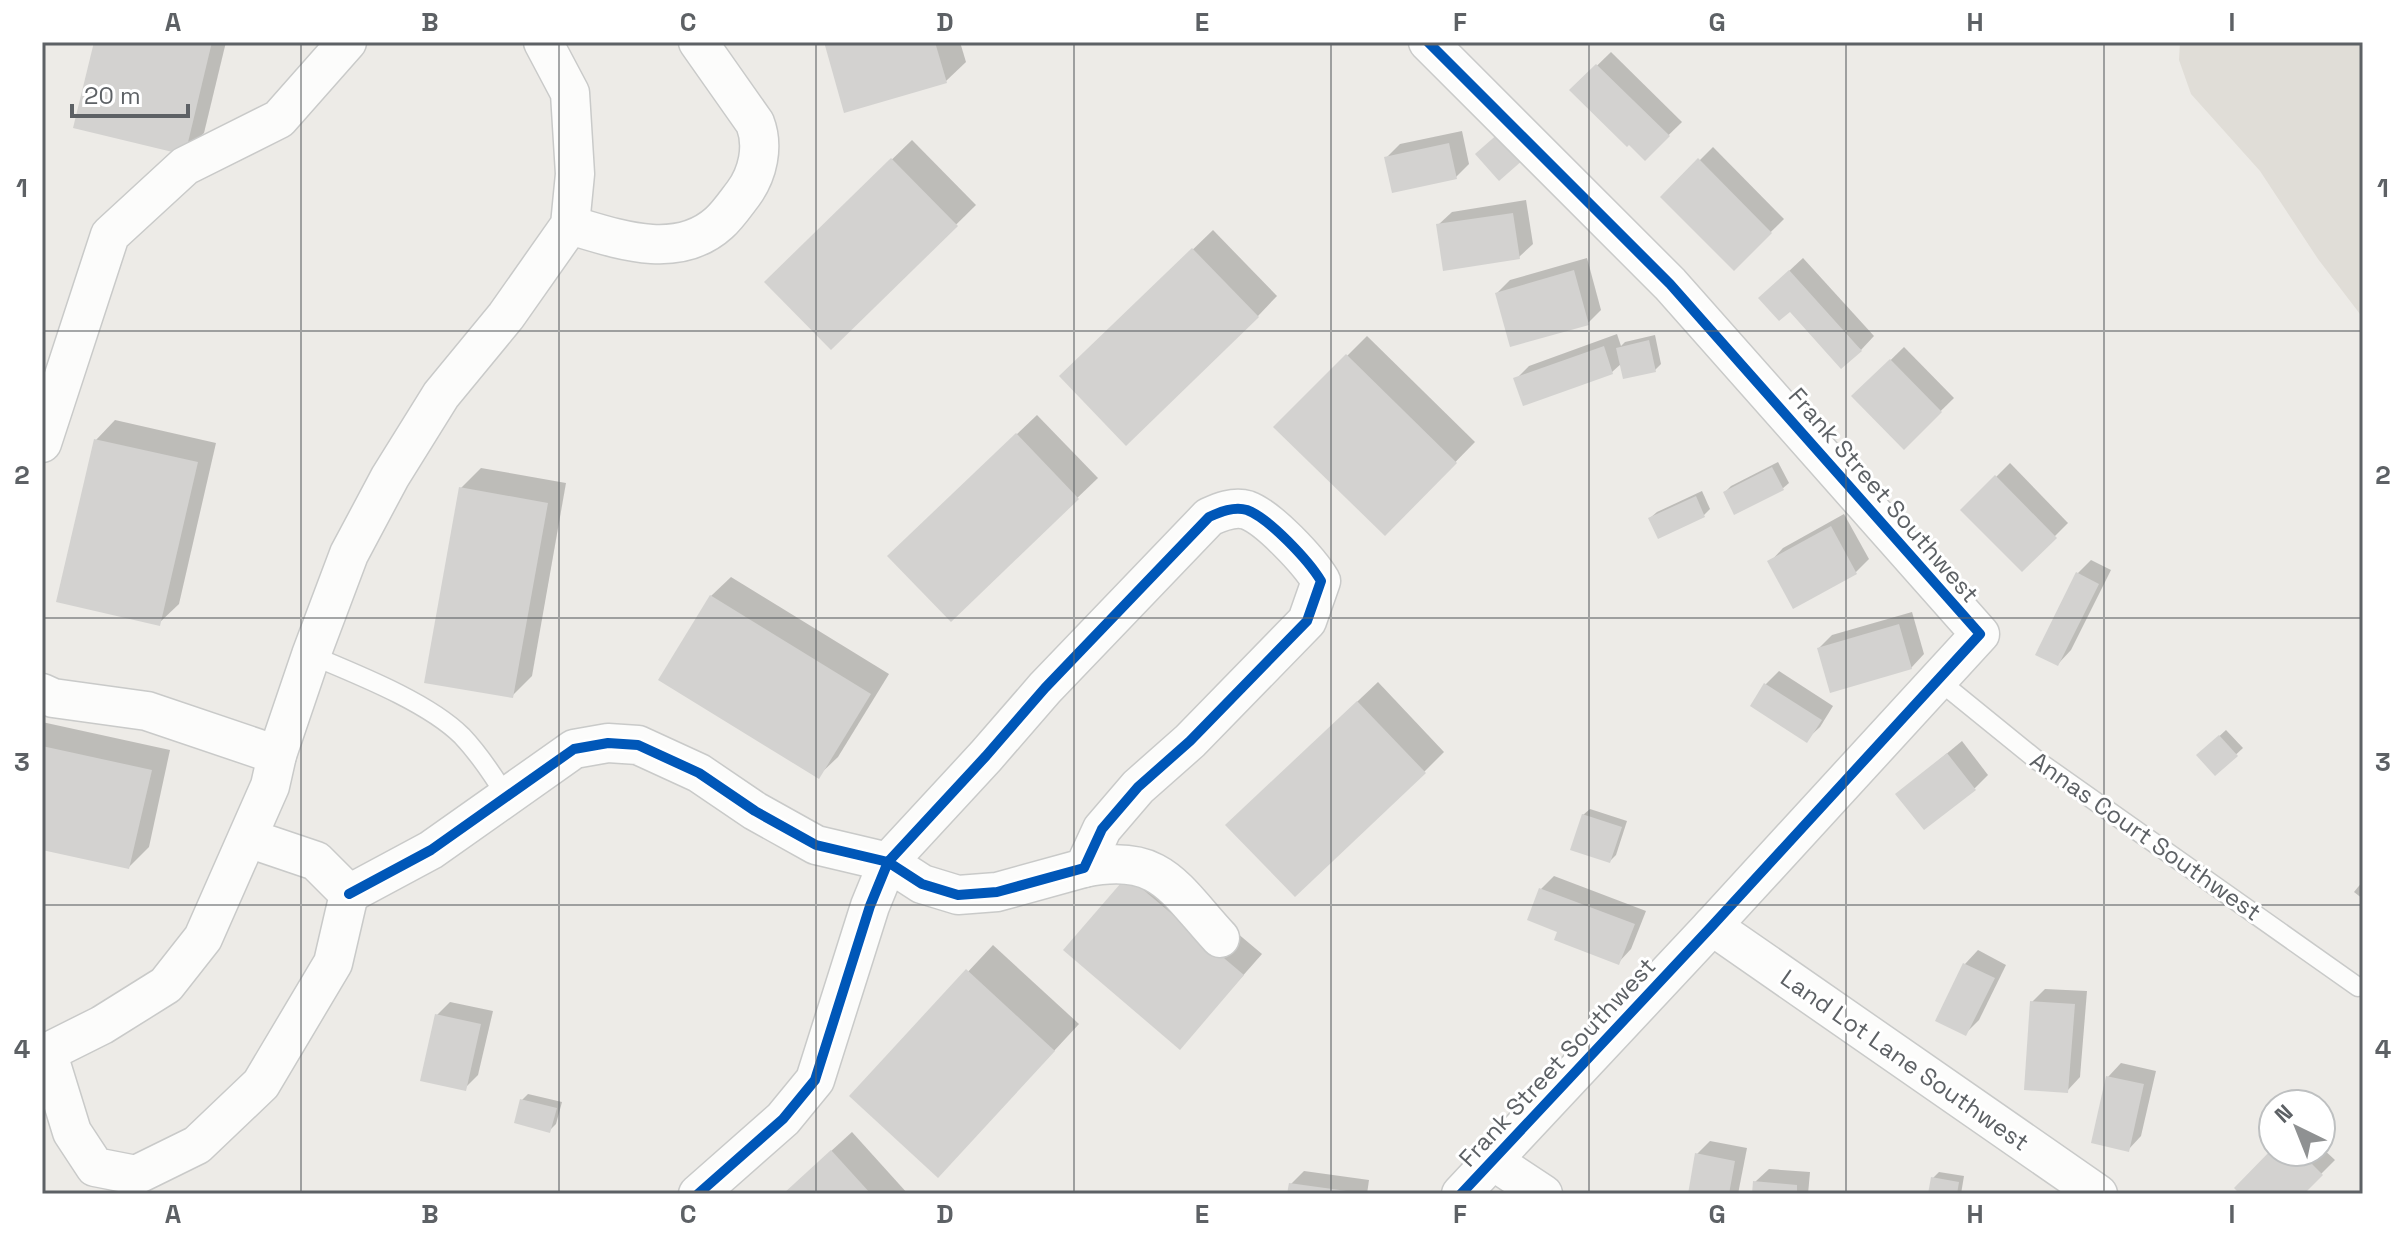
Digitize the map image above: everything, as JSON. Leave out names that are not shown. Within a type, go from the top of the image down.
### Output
[{"type":"street","points":[[42,443],[110,235],[185,166],[279,119],[347,42]]},
{"type":"street","points":[[543,42],[570,93],[575,174],[570,225],[506,316],[441,395],[390,477],[349,554],[311,655],[277,755],[270,786],[203,938],[166,985],[45,1054],[72,1132],[95,1167],[136,1175],[197,1145],[261,1084],[333,963],[349,894],[431,850],[574,749],[608,743],[638,745],[699,773],[755,811],[816,845],[888,862],[922,884],[958,895],[997,892],[1084,868],[1128,863],[1149,868],[1170,884],[1220,938]]},
{"type":"street","points":[[570,225],[634,244],[660,245],[692,239],[719,224],[747,189],[756,169],[761,138],[755,123],[698,42]]},
{"type":"street","name":"Frank Street Southwest","points":[[1428,42],[1670,284],[1980,634],[1461,1194]]},
{"type":"street","points":[[698,1194],[783,1119],[815,1080],[870,906],[888,862],[1045,688],[1209,517],[1229,509],[1246,510],[1271,526],[1309,562],[1321,581],[1307,621],[1190,741],[1138,787],[1102,829],[1084,868]]},
{"type":"street","points":[[42,693],[53,698],[147,711],[277,755]]},
{"type":"street","points":[[248,838],[316,861],[349,894]]},
{"type":"street","name":"Land Lot Lane Southwest","points":[[1712,926],[2098,1194]]},
{"type":"street","points":[[1493,1161],[1543,1194]]},
{"type":"lane","points":[[311,655],[358,675],[437,716],[462,736],[506,796]]},
{"type":"lane","name":"Annas Court Southwest","points":[[1937,679],[2038,761],[2358,987]]},
{"type":"shaded area","points":[[2180,42],[2363,42],[2363,318],[2318,259],[2260,171],[2191,94],[2179,60]]},
{"type":"building","points":[[94,42],[212,42],[185,155],[73,128]]},
{"type":"building","points":[[824,42],[935,42],[947,83],[844,113]]},
{"type":"building","points":[[1596,64],[1670,136],[1645,161],[1569,90]]},
{"type":"building","points":[[1500,132],[1524,159],[1499,181],[1475,154]]},
{"type":"building","points":[[1449,143],[1457,179],[1392,193],[1384,157]]},
{"type":"building","points":[[891,158],[958,226],[831,350],[764,282]]},
{"type":"building","points":[[1698,158],[1772,233],[1734,271],[1660,197]]},
{"type":"building","points":[[1513,213],[1520,259],[1443,271],[1436,224]]},
{"type":"building","points":[[1192,248],[1259,317],[1126,446],[1059,376]]},
{"type":"building","points":[[1574,270],[1589,325],[1510,347],[1495,293]]},
{"type":"building","points":[[1789,270],[1862,351],[1841,369],[1790,312],[1779,321],[1758,298]]},
{"type":"building","points":[[1649,340],[1656,372],[1623,379],[1616,348]]},
{"type":"building","points":[[1604,346],[1613,374],[1523,406],[1513,378]]},
{"type":"building","points":[[1346,354],[1457,463],[1385,536],[1273,427]]},
{"type":"building","points":[[1890,359],[1942,412],[1904,450],[1851,396]]},
{"type":"building","points":[[1016,433],[1079,499],[951,622],[887,556]]},
{"type":"building","points":[[94,439],[198,462],[160,626],[56,602]]},
{"type":"building","points":[[1772,467],[1784,490],[1734,515],[1723,492]]},
{"type":"building","points":[[1995,475],[2057,538],[2022,572],[1960,510]]},
{"type":"building","points":[[459,487],[548,503],[513,698],[424,683]]},
{"type":"building","points":[[1696,496],[1705,517],[1658,539],[1648,518]]},
{"type":"building","points":[[1831,526],[1857,574],[1793,609],[1767,561]]},
{"type":"building","points":[[2076,572],[2099,584],[2058,666],[2035,655]]},
{"type":"building","points":[[710,595],[871,694],[819,779],[658,680]]},
{"type":"building","points":[[1899,624],[1912,669],[1830,693],[1817,648]]},
{"type":"building","points":[[1764,683],[1822,720],[1807,743],[1750,706]]},
{"type":"building","points":[[1357,701],[1426,773],[1295,897],[1225,825]]},
{"type":"building","points":[[2219,735],[2238,756],[2215,776],[2196,755]]},
{"type":"building","points":[[42,746],[152,770],[129,869],[42,850]]},
{"type":"building","points":[[1947,753],[1976,790],[1924,830],[1895,794]]},
{"type":"building","points":[[1582,814],[1622,827],[1610,863],[1570,850]]},
{"type":"building","points":[[1127,876],[1244,975],[1180,1050],[1063,950]]},
{"type":"building","points":[[1539,888],[1635,924],[1619,965],[1554,940],[1557,932],[1527,920]]},
{"type":"building","points":[[1963,963],[1995,978],[1966,1036],[1935,1021]]},
{"type":"building","points":[[966,969],[1055,1051],[938,1178],[849,1096]]},
{"type":"building","points":[[2030,1001],[2075,1004],[2068,1093],[2024,1090]]},
{"type":"building","points":[[435,1014],[481,1024],[466,1091],[420,1081]]},
{"type":"building","points":[[2106,1076],[2144,1084],[2129,1152],[2091,1143]]},
{"type":"building","points":[[520,1099],[557,1108],[550,1133],[514,1123]]},
{"type":"building","points":[[831,1150],[871,1194],[783,1194]]},
{"type":"building","points":[[1695,1153],[1735,1161],[1729,1194],[1688,1194]]},
{"type":"building","points":[[2257,1164],[2257,1168],[2316,1168],[2323,1175],[2304,1194],[2240,1194],[2234,1188]]},
{"type":"building","points":[[1931,1177],[1959,1182],[1957,1194],[1928,1194]]},
{"type":"building","points":[[1753,1181],[1797,1185],[1797,1194],[1752,1194]]},
{"type":"building","points":[[1289,1183],[1354,1192],[1354,1194],[1287,1194]]},
{"type":"cycle path","points":[[1428,42],[1670,284],[1980,634],[1461,1194]]},
{"type":"cycle path","points":[[349,894],[431,850],[574,749],[608,743],[638,745],[699,773],[755,811],[816,845],[888,862],[922,884],[958,895],[997,892],[1084,868],[1102,829],[1138,787],[1190,741],[1307,621],[1321,581],[1277,531],[1247,510],[1227,510],[1209,517],[1045,688],[888,862],[870,906],[815,1080],[783,1119],[698,1194]]}]
